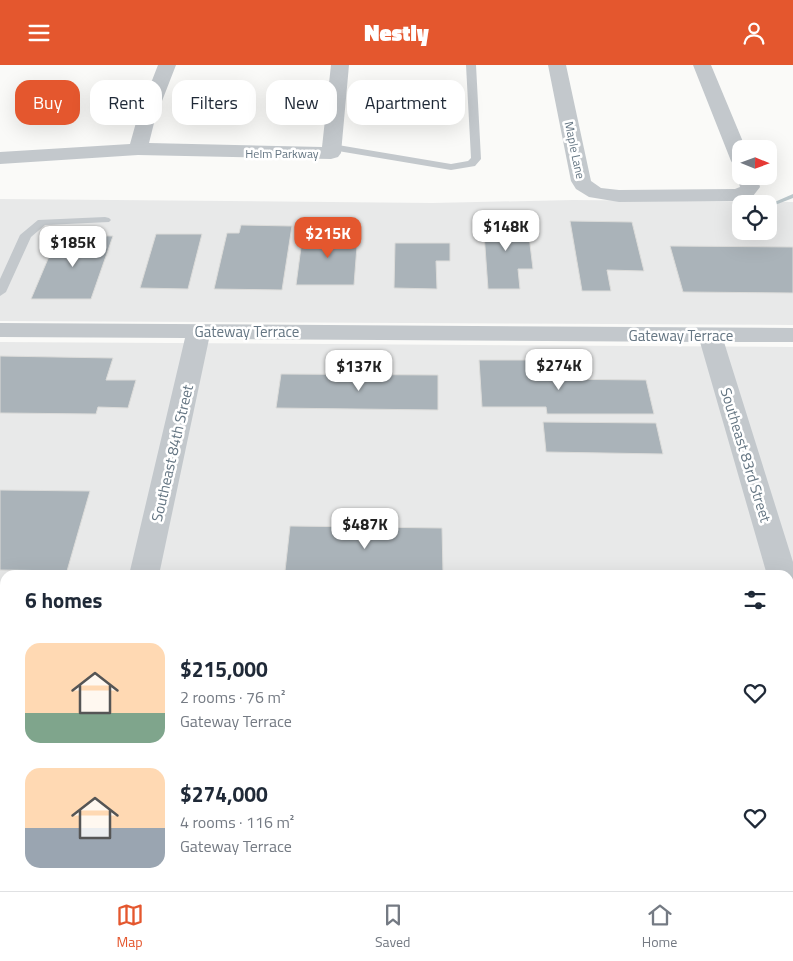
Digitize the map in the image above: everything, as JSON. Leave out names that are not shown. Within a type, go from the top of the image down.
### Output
[{"type":"street","points":[[0,158],[138,149],[146,119],[167,65]]},
{"type":"street","name":"Helm Parkway","points":[[138,149],[234,153],[331,153],[340,65]]},
{"type":"street","name":"Maple Lane","points":[[557,65],[583,185],[596,193],[608,196],[739,195],[746,192],[749,185]]},
{"type":"street","points":[[702,65],[732,140]]},
{"type":"street","name":"Gateway Terrace","points":[[0,330],[793,335]]},
{"type":"street","name":"Southeast 84th Street","points":[[145,570],[199,331]]},
{"type":"street","name":"Southeast 83rd Street","points":[[710,335],[780,570]]},
{"type":"lane","points":[[332,147],[451,167],[472,164],[476,159],[471,65]]},
{"type":"lane","points":[[0,292],[26,235],[42,222],[105,220]]},
{"type":"shaded area","points":[[0,199],[432,203],[573,200],[732,201],[732,240],[777,240],[777,202],[793,202],[793,325],[0,321]]},
{"type":"shaded area","points":[[0,342],[793,347],[793,570],[0,570]]},
{"type":"building","points":[[483,219],[527,219],[533,269],[518,269],[520,289],[488,289]]},
{"type":"building","points":[[570,221],[632,222],[644,271],[607,270],[611,291],[582,291]]},
{"type":"building","points":[[241,225],[292,226],[282,290],[214,289],[227,233],[239,233]]},
{"type":"building","points":[[303,232],[358,233],[354,285],[296,285]]},
{"type":"building","points":[[156,234],[202,234],[188,289],[140,288]]},
{"type":"building","points":[[58,235],[113,236],[91,299],[31,299]]},
{"type":"building","points":[[395,243],[450,243],[450,261],[436,261],[437,289],[394,288]]},
{"type":"building","points":[[670,246],[793,247],[793,293],[683,292]]},
{"type":"building","points":[[0,356],[113,358],[106,380],[136,380],[128,408],[98,407],[96,414],[0,413]]},
{"type":"building","points":[[479,360],[542,360],[544,379],[646,380],[654,414],[547,414],[546,407],[482,407]]},
{"type":"building","points":[[281,374],[438,375],[438,410],[276,408]]},
{"type":"building","points":[[543,422],[656,423],[663,454],[546,452]]},
{"type":"building","points":[[0,490],[90,491],[67,570],[0,570]]},
{"type":"building","points":[[290,526],[442,528],[443,570],[285,570]]},
{"type":"waterway","points":[[777,202],[793,196]]}]
